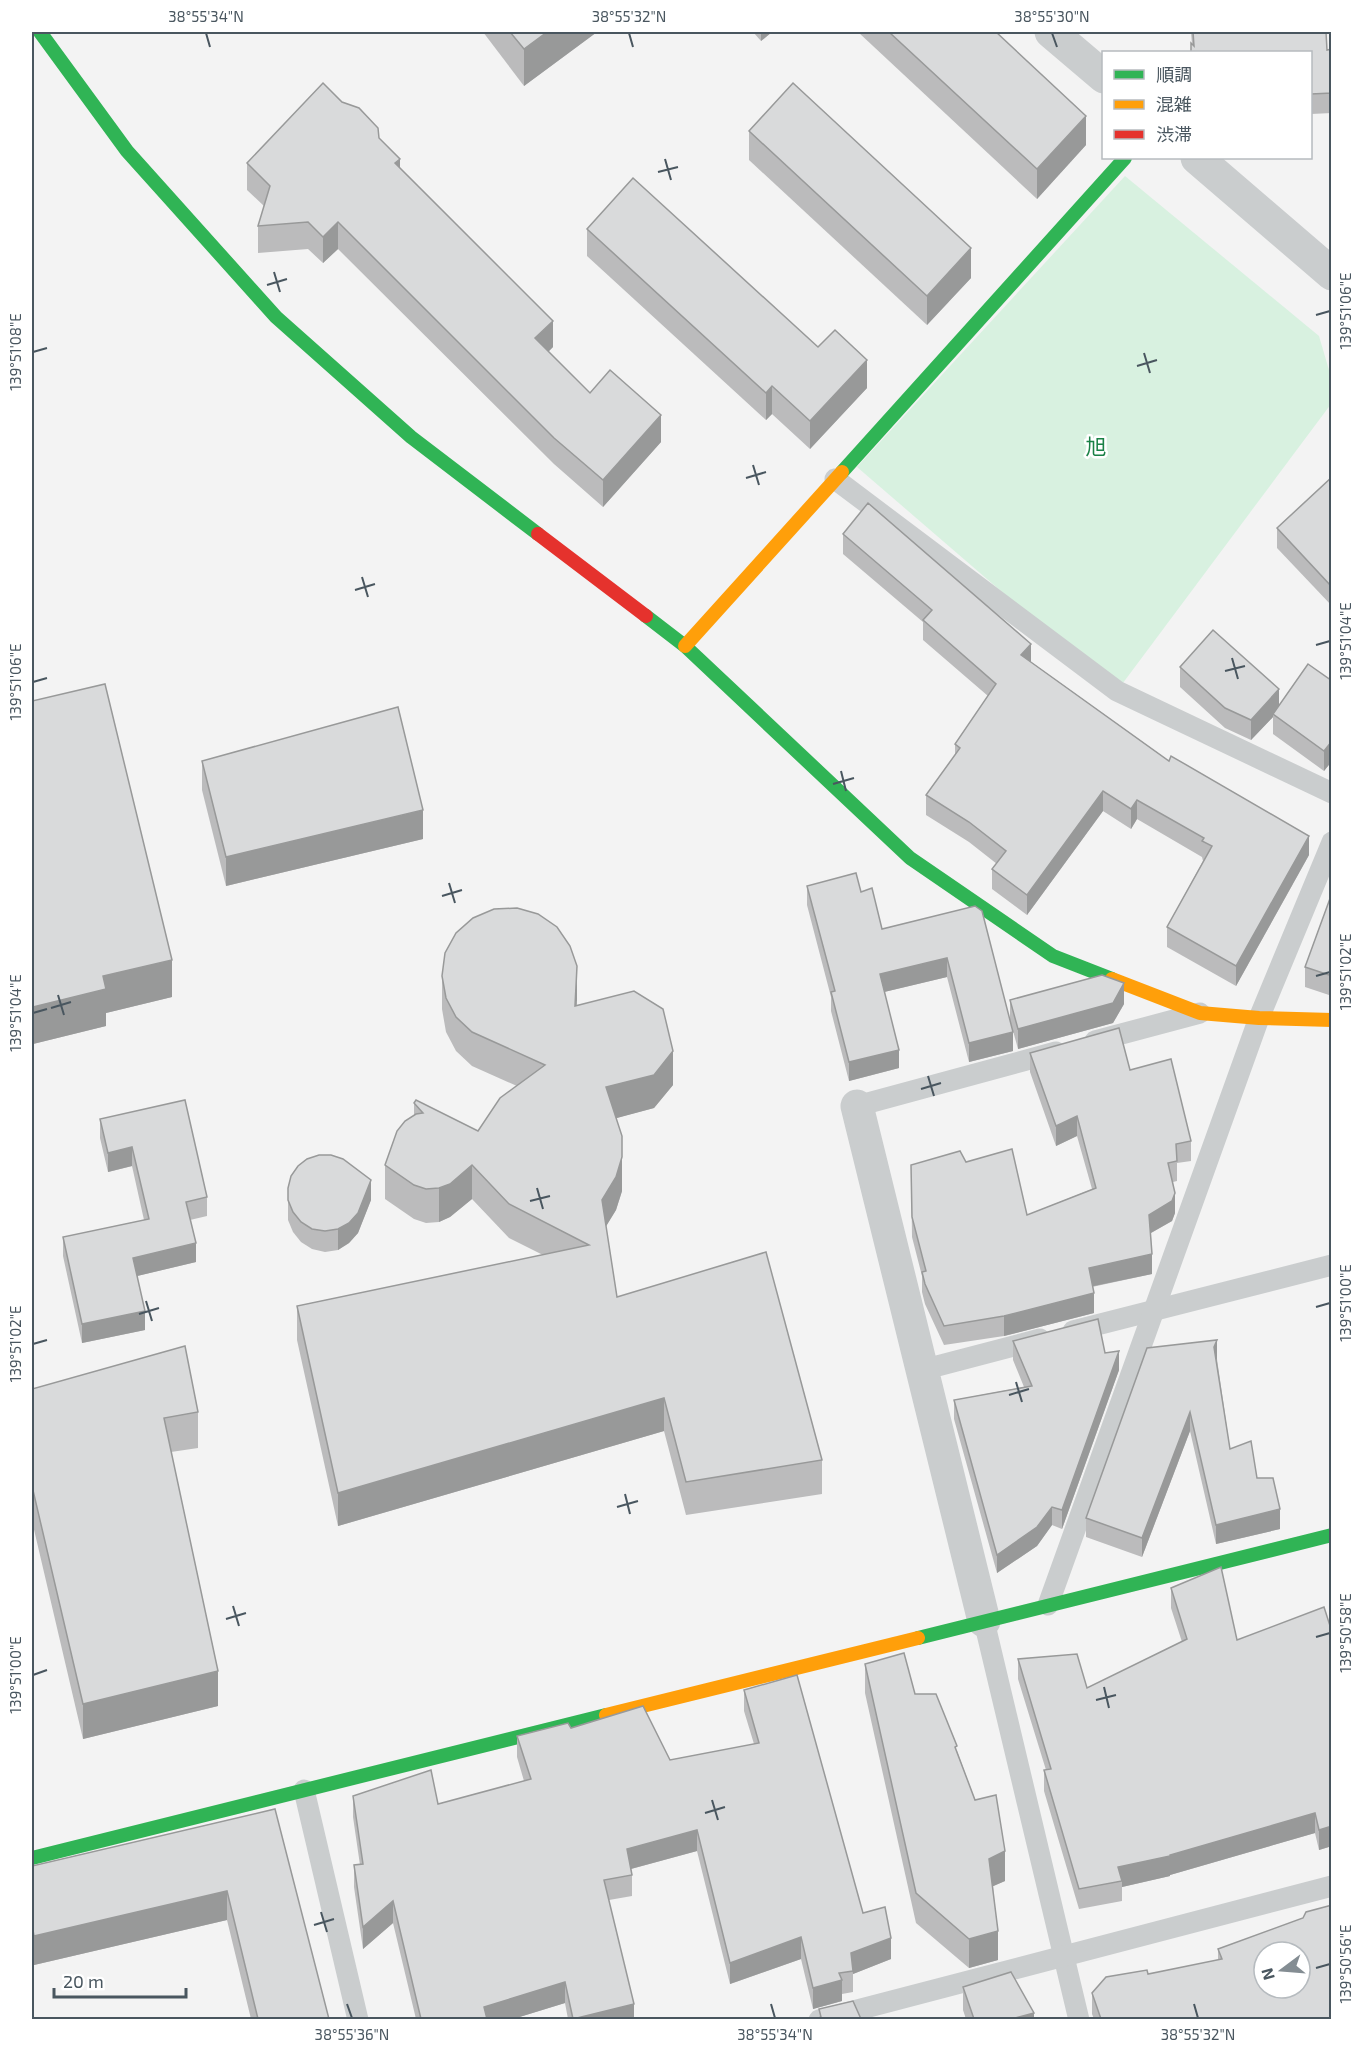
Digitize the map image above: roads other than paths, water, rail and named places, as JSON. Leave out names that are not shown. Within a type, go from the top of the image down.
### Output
[{"type":"street","points":[[40,32],[127,151],[276,317],[411,437],[685,646],[910,858],[1053,956],[1200,1013],[1259,1018],[1332,1020]]},
{"type":"street","points":[[1051,32],[1102,75]]},
{"type":"street","points":[[685,646],[1124,159]]},
{"type":"street","points":[[1198,159],[1332,274]]},
{"type":"street","points":[[857,1106],[984,1621]]},
{"type":"street","points":[[32,1858],[1332,1535]]},
{"type":"lane","points":[[835,479],[1117,691],[1332,794]]},
{"type":"lane","points":[[1048,1605],[1259,1018],[1332,842]]},
{"type":"lane","points":[[857,1106],[1200,1013]]},
{"type":"lane","points":[[922,1370],[1332,1265]]},
{"type":"lane","points":[[984,1621],[1079,2019]]},
{"type":"lane","points":[[304,1790],[358,2019]]},
{"type":"lane","points":[[819,2019],[1332,1886]]},
{"type":"park label","name":"旭","points":[[1096,447]]}]
